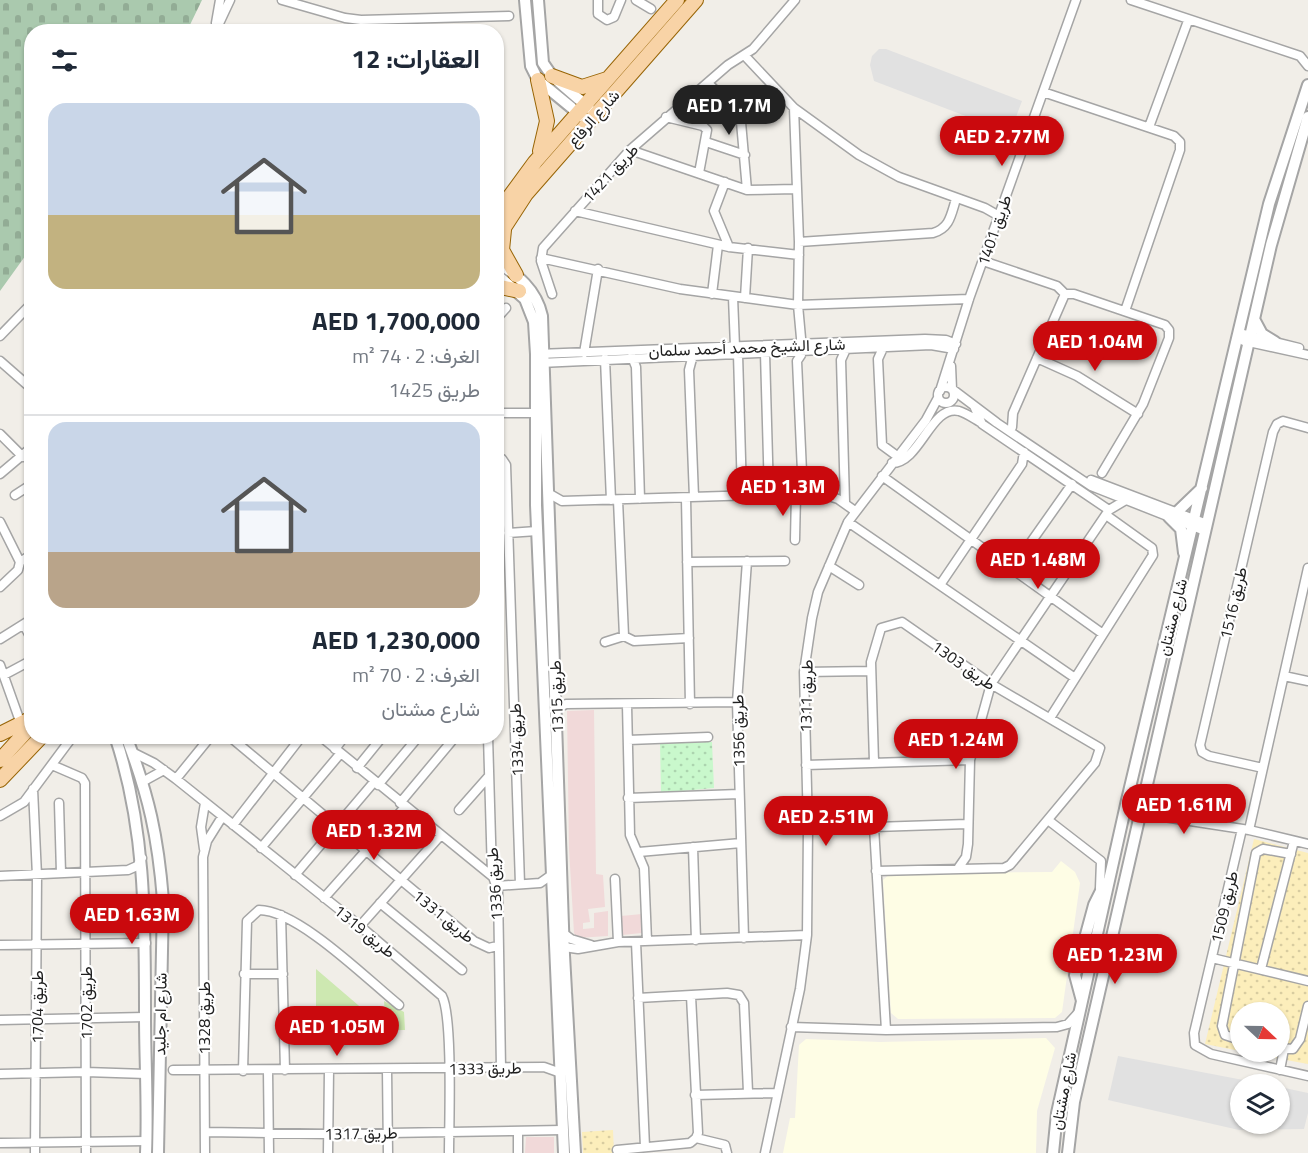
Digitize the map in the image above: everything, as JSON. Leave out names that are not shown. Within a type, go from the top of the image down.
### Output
[{"type":"main road","name":"شارع الرفاع","points":[[504,203],[535,162],[677,0]]},
{"type":"main road","name":"شارع الرفاع","points":[[504,227],[526,194],[696,0]]},
{"type":"main road","points":[[535,162],[547,129],[545,78],[582,87],[609,78]]},
{"type":"main road","points":[[504,254],[516,275]]},
{"type":"main road","points":[[504,288],[519,291]]},
{"type":"main road","points":[[0,734],[24,724]]},
{"type":"main road","points":[[0,760],[24,727]]},
{"type":"main road","points":[[1,776],[34,744]]},
{"type":"street","points":[[216,24],[220,0]]},
{"type":"street","points":[[218,24],[230,0]]},
{"type":"street","points":[[282,0],[345,18],[362,20],[509,16]]},
{"type":"street","points":[[525,0],[531,66],[593,118]]},
{"type":"street","points":[[538,0],[541,57],[545,78]]},
{"type":"street","points":[[598,0],[598,14],[602,19],[614,17],[621,0]]},
{"type":"street","points":[[636,0],[651,9]]},
{"type":"street","name":"طريق 1421","points":[[541,258],[543,248],[630,150],[666,117],[709,84],[728,65],[745,56],[795,0]]},
{"type":"street","name":"طريق 1401","points":[[939,395],[983,261],[1076,0]]},
{"type":"street","points":[[1131,0],[1188,21],[1304,55],[1308,66]]},
{"type":"street","points":[[1149,127],[1188,21]]},
{"type":"street","points":[[745,56],[794,108],[859,155],[899,177],[1000,213]]},
{"type":"street","points":[[709,84],[736,111],[741,122],[747,190]]},
{"type":"street","name":"شارع مشتان","points":[[1068,1151],[1074,1102],[1206,527],[1269,204],[1308,85]]},
{"type":"street","points":[[1043,92],[1174,136],[1180,142],[1180,150],[1125,311]]},
{"type":"street","points":[[794,108],[795,189],[799,242],[799,328],[796,348],[800,494],[795,540]]},
{"type":"street","points":[[666,117],[703,126],[707,130],[699,173]]},
{"type":"street","name":"شارع مشتان","points":[[1052,1150],[1057,1113],[1079,1012],[1203,488],[1243,338],[1253,319],[1287,183],[1308,117]]},
{"type":"street","points":[[706,142],[745,154]]},
{"type":"street","points":[[630,150],[747,190],[795,189]]},
{"type":"street","points":[[725,182],[714,211],[729,247]]},
{"type":"street","points":[[799,242],[933,233],[943,230],[948,225],[956,199]]},
{"type":"street","points":[[575,211],[718,245],[799,255]]},
{"type":"street","points":[[712,294],[718,245]]},
{"type":"street","points":[[745,298],[748,248]]},
{"type":"street","points":[[552,294],[541,258],[598,269],[641,281],[712,294],[798,305],[958,299],[969,302]]},
{"type":"street","points":[[983,261],[1057,286],[1065,294],[1074,294],[1165,325],[1169,330],[1169,338],[1138,414],[1102,473],[1102,489],[1107,513]]},
{"type":"street","name":"طريق 1315","points":[[504,267],[526,283],[538,299],[542,316],[543,335],[538,407],[537,531],[550,889],[558,945],[575,1153]]},
{"type":"street","points":[[584,352],[598,269]]},
{"type":"street","name":"طريق 1315","points":[[504,280],[519,291],[531,312],[544,389],[538,407],[548,493],[556,709],[563,933],[558,945],[558,1072],[564,1153]]},
{"type":"street","points":[[1005,424],[1013,413],[1065,294]]},
{"type":"street","points":[[733,297],[742,494]]},
{"type":"street","points":[[0,336],[24,313]]},
{"type":"street","points":[[1253,319],[1262,334],[1275,342]]},
{"type":"street","points":[[543,335],[551,348],[561,353]]},
{"type":"street","points":[[1243,338],[1275,342],[1308,350]]},
{"type":"street","points":[[1243,338],[1308,355]]},
{"type":"street","name":"شارع الشيخ محمد أحمد سلمان","points":[[540,358],[561,353],[796,348],[925,339],[946,340],[955,346]]},
{"type":"street","name":"شارع الشيخ محمد أحمد سلمان","points":[[540,358],[557,363],[680,356],[737,350],[765,352],[796,348],[955,346]]},
{"type":"street","points":[[883,348],[878,359],[882,445],[895,460],[906,458],[937,419],[950,411],[960,411],[1072,484],[1152,548],[1154,555],[1050,718]]},
{"type":"street","points":[[845,502],[841,360],[846,349]]},
{"type":"street","points":[[765,352],[763,360],[769,494]]},
{"type":"street","points":[[690,704],[687,562],[690,498],[689,369],[693,355]]},
{"type":"street","points":[[680,356],[689,369]]},
{"type":"street","points":[[632,357],[636,367],[640,499]]},
{"type":"street","points":[[1037,358],[1077,376],[1138,414]]},
{"type":"street","points":[[605,359],[624,636]]},
{"type":"street","name":"طريق 1401","points":[[948,403],[953,396],[951,360]]},
{"type":"street","points":[[0,361],[24,382]]},
{"type":"street","points":[[544,389],[548,375],[557,363]]},
{"type":"street","points":[[975,406],[948,403],[939,395],[944,388],[951,389],[1076,475],[1125,501],[1172,515],[1181,529],[1186,561]]},
{"type":"street","name":"طريق 1311","points":[[807,924],[812,907],[813,828],[806,672],[818,592],[848,522],[926,420],[939,395]]},
{"type":"street","name":"طريق 1311","points":[[926,420],[948,403]]},
{"type":"street","points":[[975,406],[982,424]]},
{"type":"street","points":[[504,412],[522,411],[527,414],[538,407]]},
{"type":"street","name":"طريق 1516","points":[[1263,768],[1209,756],[1202,752],[1200,745],[1273,432],[1277,424],[1283,421],[1308,428]]},
{"type":"street","points":[[0,434],[23,457],[0,474]]},
{"type":"street","points":[[940,585],[1022,464],[1024,452]]},
{"type":"street","points":[[1022,464],[1035,459]]},
{"type":"street","name":"طريق 1334","points":[[504,462],[506,465],[520,884]]},
{"type":"street","points":[[1076,475],[1086,477],[1102,473]]},
{"type":"street","points":[[882,476],[1103,634]]},
{"type":"street","points":[[1086,477],[1102,489],[1206,527]]},
{"type":"street","points":[[1012,569],[1072,484]]},
{"type":"street","points":[[1172,515],[1203,488]]},
{"type":"street","points":[[15,495],[24,489]]},
{"type":"street","points":[[1080,490],[1102,489]]},
{"type":"street","points":[[548,493],[562,501],[690,498],[742,494],[826,494],[845,502],[855,511]]},
{"type":"street","points":[[549,512],[562,501]]},
{"type":"street","points":[[959,867],[967,851],[970,760],[991,684],[1107,513],[1125,501]]},
{"type":"street","points":[[0,522],[20,562],[18,570],[0,587]]},
{"type":"street","points":[[848,522],[1075,678]]},
{"type":"street","points":[[508,533],[537,531]]},
{"type":"street","points":[[20,562],[24,559]]},
{"type":"street","name":"طريق 1356","points":[[744,938],[737,702],[747,561]]},
{"type":"street","points":[[687,562],[785,561]]},
{"type":"street","points":[[829,566],[859,585]]},
{"type":"street","name":"طريق 1509","points":[[1308,568],[1263,768],[1194,1034],[1196,1045],[1211,1054],[1308,1076]]},
{"type":"street","name":"طريق 1303","points":[[874,762],[872,652],[881,628],[902,622],[991,684],[1100,748],[1095,763],[1010,865],[1004,868],[959,867],[876,871]]},
{"type":"street","points":[[0,639],[24,624]]},
{"type":"street","points":[[605,642],[624,636],[634,641],[688,638]]},
{"type":"street","points":[[4,675],[24,664]]},
{"type":"street","points":[[0,665],[24,714]]},
{"type":"street","points":[[806,672],[871,671]]},
{"type":"street","points":[[1284,676],[1308,681]]},
{"type":"street","points":[[556,709],[566,704],[737,702]]},
{"type":"street","points":[[627,705],[630,835],[644,868],[647,941]]},
{"type":"street","points":[[628,740],[708,737]]},
{"type":"street","points":[[0,816],[24,802],[68,744]]},
{"type":"street","name":"شارع ام جليد","points":[[117,744],[127,778],[142,858],[146,943],[146,1153]]},
{"type":"street","name":"شارع ام جليد","points":[[129,744],[144,781],[159,845],[163,900],[160,1153]]},
{"type":"street","points":[[176,779],[204,744]]},
{"type":"street","name":"طريق 1331","points":[[239,744],[474,941],[489,948],[497,946]]},
{"type":"street","points":[[233,825],[276,774],[297,744]]},
{"type":"street","points":[[329,744],[493,877]]},
{"type":"street","points":[[261,848],[303,798],[341,744]]},
{"type":"street","points":[[357,768],[376,744]]},
{"type":"street","points":[[295,875],[336,825],[412,744]]},
{"type":"street","points":[[324,898],[450,744]]},
{"type":"street","name":"طريق 1336","points":[[488,744],[493,877],[497,886],[501,1068]]},
{"type":"street","name":"طريق 1319","points":[[132,752],[176,779],[360,926],[442,996],[446,1007],[449,1069],[449,1153]]},
{"type":"street","points":[[809,765],[970,760]]},
{"type":"street","name":"طريق 1702","points":[[52,765],[80,777],[85,783],[86,1153]]},
{"type":"street","name":"طريق 1311","points":[[765,1153],[800,989],[807,935],[809,765]]},
{"type":"street","points":[[144,781],[164,770]]},
{"type":"street","points":[[459,810],[489,776]]},
{"type":"street","name":"طريق 1704","points":[[33,789],[37,876],[34,1153]]},
{"type":"street","points":[[628,798],[739,794]]},
{"type":"street","points":[[59,803],[61,873]]},
{"type":"street","points":[[204,849],[201,838],[205,803]]},
{"type":"street","points":[[1126,806],[1308,844]]},
{"type":"street","name":"طريق 1328","points":[[204,1153],[204,849],[222,817]]},
{"type":"street","points":[[1048,820],[1101,861],[1100,890],[1075,975],[1082,1000]]},
{"type":"street","points":[[813,828],[967,824]]},
{"type":"street","points":[[874,827],[886,1030]]},
{"type":"street","points":[[360,926],[441,836]]},
{"type":"street","points":[[1261,969],[1294,841]]},
{"type":"street","points":[[639,852],[741,843]]},
{"type":"street","points":[[693,847],[696,939]]},
{"type":"street","points":[[1230,1037],[1225,1035],[1222,1026],[1256,854],[1263,849],[1291,854]]},
{"type":"street","points":[[0,876],[37,876],[133,869],[142,858]]},
{"type":"street","points":[[1100,890],[1111,872]]},
{"type":"street","points":[[536,884],[550,876]]},
{"type":"street","points":[[615,879],[618,942]]},
{"type":"street","points":[[497,886],[536,884],[550,889]]},
{"type":"street","name":"طريق 1331","points":[[380,903],[462,970]]},
{"type":"street","points":[[243,1071],[247,921],[253,913],[268,910],[313,934],[399,1005]]},
{"type":"street","points":[[281,915],[285,1070]]},
{"type":"street","points":[[563,933],[575,941],[592,945]]},
{"type":"street","points":[[558,945],[578,949],[618,942],[807,935]]},
{"type":"street","points":[[636,942],[645,1147]]},
{"type":"street","points":[[0,945],[146,943]]},
{"type":"street","points":[[1212,958],[1308,981]]},
{"type":"street","points":[[244,974],[283,974]]},
{"type":"street","points":[[638,998],[728,993],[739,995],[744,1003],[748,1092]]},
{"type":"street","points":[[617,1150],[690,1143],[696,1138],[698,1133],[691,996]]},
{"type":"street","points":[[1290,1049],[1298,1045],[1308,1006]]},
{"type":"street","points":[[791,1028],[886,1030],[1057,1027],[1068,1024],[1079,1012]]},
{"type":"street","points":[[0,1020],[145,1017]]},
{"type":"street","points":[[1057,1027],[1073,1042]]},
{"type":"street","name":"طريق 1333","points":[[544,1067],[558,1059]]},
{"type":"street","points":[[1280,1070],[1281,1062]]},
{"type":"street","name":"طريق 1333","points":[[173,1070],[544,1067],[558,1072]]},
{"type":"street","points":[[328,1070],[328,1153]]},
{"type":"street","points":[[387,1070],[388,1153]]},
{"type":"street","points":[[268,1071],[269,1153]]},
{"type":"street","points":[[0,1074],[86,1072],[146,1074]]},
{"type":"street","points":[[695,1095],[777,1093]]},
{"type":"street","name":"طريق 1317","points":[[205,1132],[328,1134],[562,1130]]},
{"type":"street","points":[[518,1131],[518,1153]]},
{"type":"street","points":[[696,1138],[720,1142],[725,1145],[727,1153]]},
{"type":"street","points":[[0,1143],[147,1141]]},
{"type":"shaded area","points":[[879,49],[886,49],[1022,101],[1010,133],[874,81],[870,65],[872,56]]},
{"type":"shaded area","points":[[594,710],[596,874],[603,875],[605,907],[588,909],[590,922],[583,923],[583,929],[594,928],[594,913],[608,911],[608,936],[577,938],[574,933],[569,849],[567,711]]},
{"type":"shaded area","points":[[1061,861],[1075,872],[1080,883],[1062,1012],[1055,1018],[898,1019],[891,1013],[883,880],[891,873],[1052,872]]},
{"type":"shaded area","points":[[642,914],[642,933],[622,935],[621,916]]},
{"type":"shaded area","points":[[1046,1038],[1055,1048],[1037,1111],[1036,1153],[783,1153],[790,1118],[795,1118],[799,1045],[806,1039],[880,1042]]},
{"type":"shaded area","points":[[1118,1056],[1230,1077],[1230,1128],[1108,1100]]},
{"type":"shaded area","points":[[1290,1089],[1308,1093],[1308,1113],[1304,1129],[1290,1129]]},
{"type":"shaded area","points":[[526,1137],[554,1137],[554,1153],[525,1153]]},
{"type":"green space","points":[[0,0],[202,0],[190,24],[24,24],[24,258],[0,291]]},
{"type":"green space","points":[[660,742],[712,742],[714,788],[661,793]]},
{"type":"green space","points":[[316,969],[365,1011],[385,1015],[384,1001],[404,1012],[405,1030],[316,1031]]},
{"type":"sand","points":[[1254,839],[1308,853],[1308,1064],[1290,1061],[1290,1002],[1230,1002],[1230,1049],[1205,1044]]},
{"type":"sand","points":[[613,1130],[614,1153],[583,1153],[582,1132]]}]
